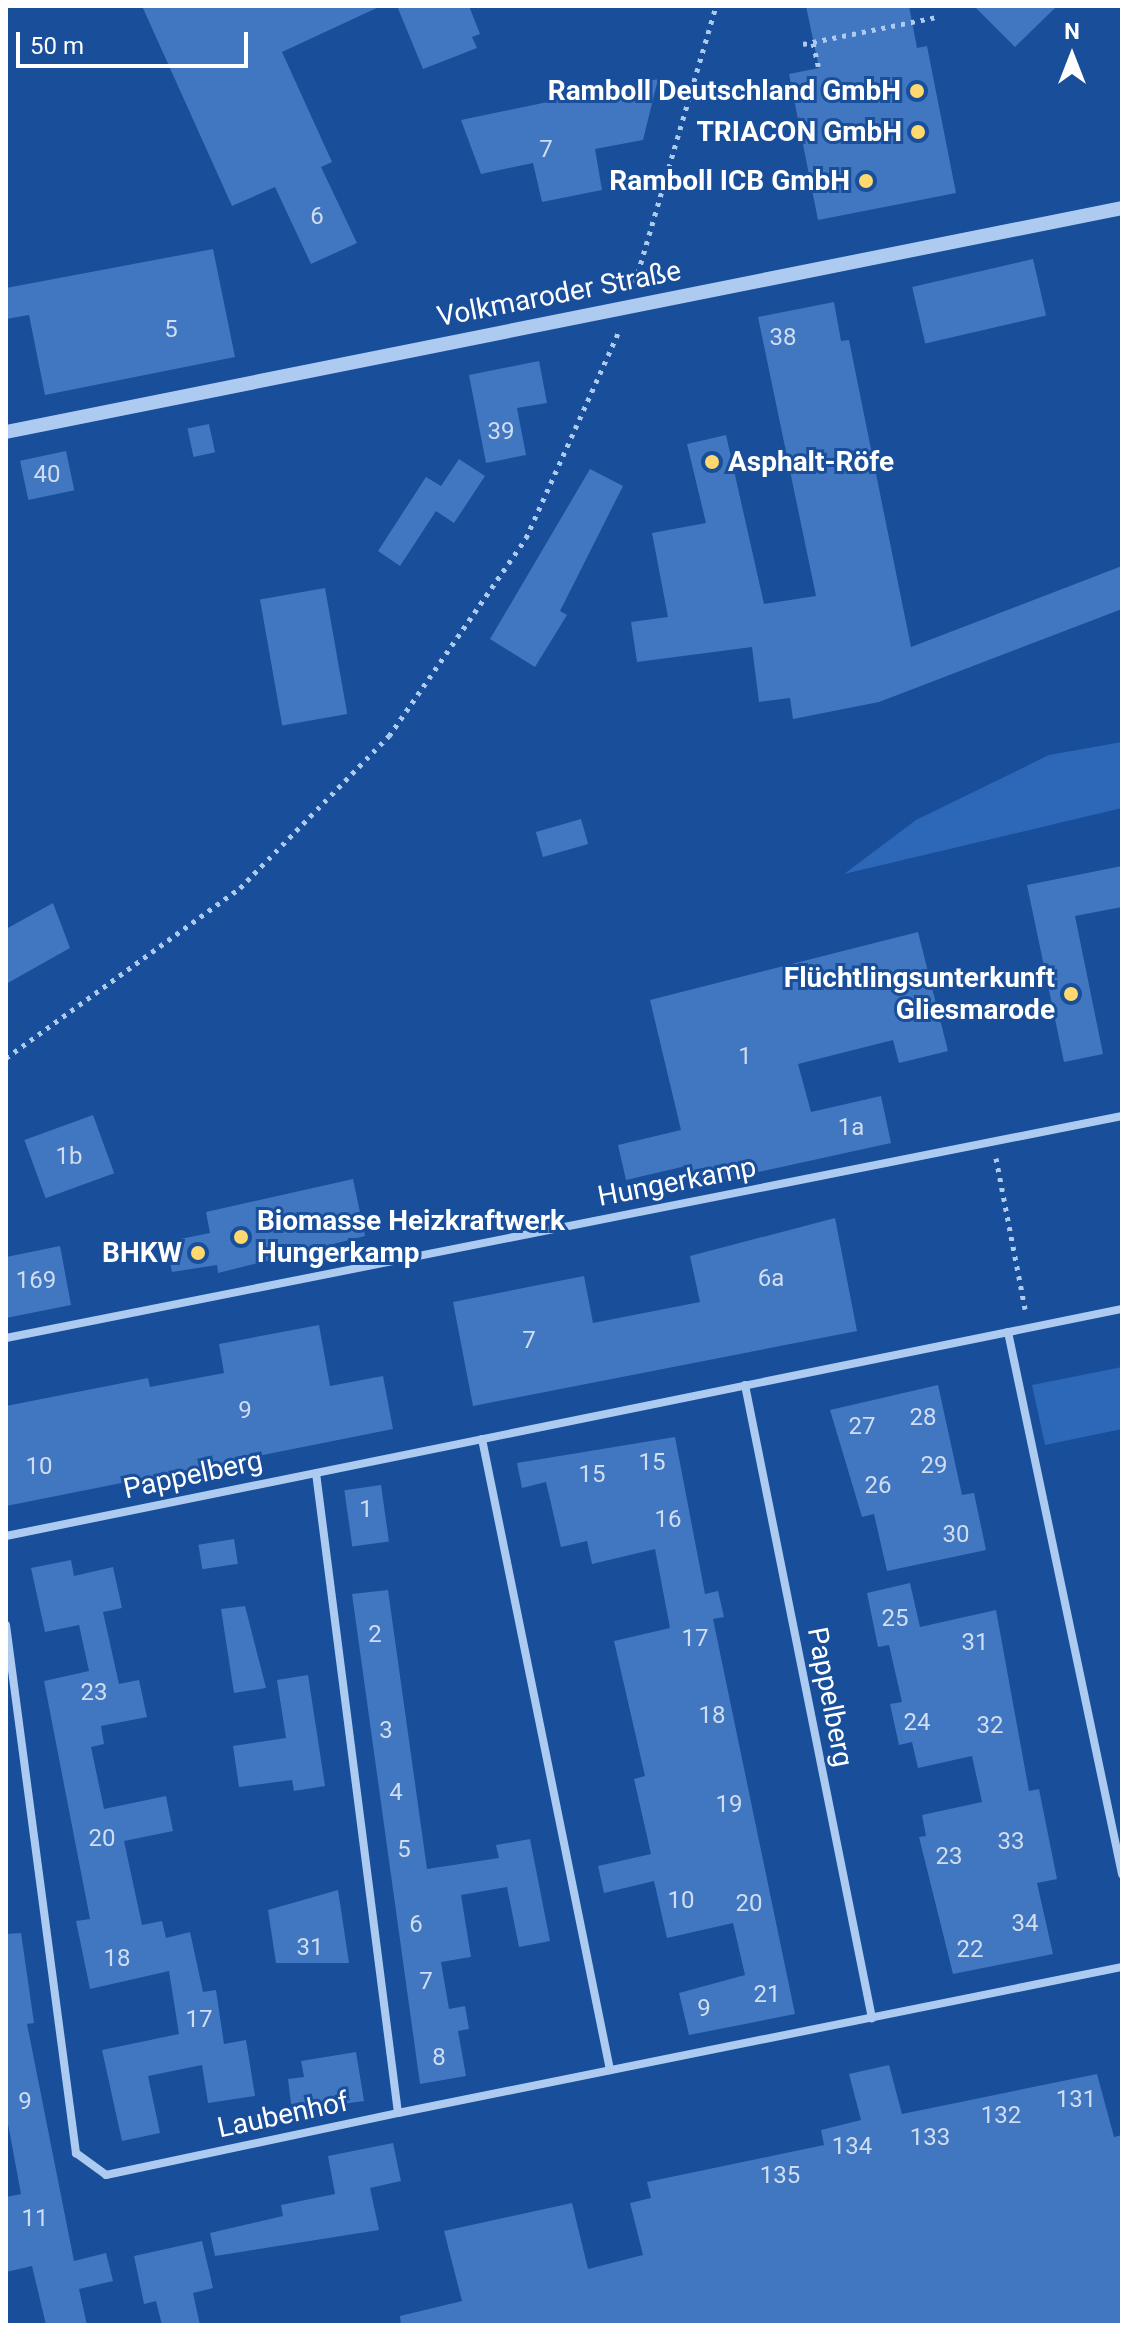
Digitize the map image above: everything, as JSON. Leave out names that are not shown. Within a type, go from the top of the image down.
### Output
[{"type":"street","name":"Volkmaroder Straße","points":[[6,432],[1122,208]]},
{"type":"street","name":"Hungerkamp","points":[[6,1338],[1122,1116]]},
{"type":"street","name":"Pappelberg","points":[[6,1536],[1122,1309]]},
{"type":"street","points":[[1008,1332],[1122,1874]]},
{"type":"street","name":"Pappelberg","points":[[745,1385],[872,2018]]},
{"type":"street","points":[[482,1439],[610,2070]]},
{"type":"street","points":[[316,1473],[398,2113],[1122,1967]]},
{"type":"street","name":"Laubenhof","points":[[6,1625],[83,2161],[106,2175],[398,2113]]},
{"type":"path","points":[[6,1058],[240,888],[389,736],[526,538],[628,306],[716,6]]},
{"type":"path","points":[[803,44],[937,17]]},
{"type":"path","points":[[860,33],[864,26]]},
{"type":"path","points":[[813,43],[819,68]]},
{"type":"path","points":[[993,1141],[1028,1328]]},
{"type":"shaded area","points":[[1122,742],[1122,808],[844,874],[916,820],[1049,755]]},
{"type":"shaded area","points":[[1122,1367],[1122,1429],[1045,1445],[1032,1385]]},
{"type":"building","points":[[142,6],[381,6],[282,52],[332,162],[321,167],[357,243],[311,264],[275,187],[232,206]]},
{"type":"building","points":[[397,6],[469,6],[480,34],[472,37],[477,48],[423,69]]},
{"type":"building","name":"TRIACON GmbH","points":[[806,6],[909,6],[917,48],[927,46],[956,193],[818,220],[789,74],[819,68]]},
{"type":"building","points":[[974,6],[1057,6],[1015,47]]},
{"type":"building","points":[[658,79],[643,140],[595,149],[602,190],[542,202],[533,163],[481,174],[461,120]]},
{"type":"building","points":[[213,249],[235,357],[45,395],[29,315],[6,319],[6,288]]},
{"type":"building","points":[[1033,259],[1046,316],[925,343],[912,287]]},
{"type":"building","points":[[834,302],[841,341],[849,340],[911,647],[1122,566],[1122,609],[879,702],[793,719],[790,698],[759,702],[752,647],[637,662],[631,622],[668,617],[652,533],[706,523],[687,444],[726,435],[764,604],[816,596],[758,317]]},
{"type":"building","points":[[539,361],[547,403],[517,408],[526,455],[486,463],[469,375]]},
{"type":"building","points":[[209,424],[215,452],[194,457],[187,429]]},
{"type":"building","points":[[66,451],[74,490],[28,500],[20,461]]},
{"type":"building","points":[[459,459],[485,476],[454,523],[436,511],[400,566],[378,551],[426,477],[441,486]]},
{"type":"building","points":[[590,469],[623,486],[560,611],[567,615],[535,667],[490,639]]},
{"type":"building","points":[[325,588],[347,714],[282,726],[260,599]]},
{"type":"building","points":[[581,819],[588,844],[543,857],[536,832]]},
{"type":"building","name":"Flüchtlingsunterkunft Gliesmarode","points":[[1122,866],[1122,907],[1075,916],[1103,1054],[1064,1062],[1027,885]]},
{"type":"building","points":[[53,903],[70,948],[6,984],[6,929]]},
{"type":"building","points":[[918,932],[948,1051],[899,1063],[893,1040],[798,1064],[811,1112],[881,1096],[891,1143],[695,1186],[690,1165],[626,1180],[618,1145],[681,1130],[650,1000]]},
{"type":"building","points":[[93,1115],[114,1173],[46,1198],[24,1140]]},
{"type":"building","points":[[353,1179],[365,1236],[218,1273],[217,1265],[172,1272],[166,1242],[210,1233],[206,1212]]},
{"type":"building","points":[[835,1218],[857,1331],[473,1406],[453,1302],[584,1276],[593,1323],[700,1302],[690,1256]]},
{"type":"building","points":[[60,1246],[71,1305],[6,1318],[6,1257]]},
{"type":"building","points":[[319,1325],[330,1386],[383,1376],[393,1429],[6,1506],[6,1406],[148,1378],[150,1387],[224,1373],[219,1344]]},
{"type":"building","points":[[938,1385],[962,1495],[974,1493],[986,1550],[887,1571],[874,1514],[862,1517],[830,1410]]},
{"type":"building","points":[[675,1437],[705,1594],[718,1591],[724,1617],[713,1619],[795,2014],[689,2035],[679,1993],[745,1975],[733,1923],[667,1938],[654,1881],[604,1893],[598,1866],[651,1854],[634,1779],[645,1776],[614,1641],[670,1628],[655,1549],[592,1564],[587,1541],[561,1547],[546,1482],[522,1488],[517,1463]]},
{"type":"building","points":[[381,1485],[389,1541],[352,1547],[344,1490]]},
{"type":"building","points":[[234,1539],[238,1564],[202,1569],[198,1545]]},
{"type":"building","points":[[71,1560],[74,1576],[113,1567],[122,1608],[103,1612],[119,1684],[139,1680],[147,1717],[101,1726],[104,1744],[91,1747],[104,1809],[166,1796],[173,1831],[124,1841],[142,1925],[162,1921],[166,1938],[190,1932],[203,1992],[216,1990],[224,2044],[246,2040],[255,2096],[208,2103],[202,2065],[148,2076],[160,2133],[122,2141],[102,2050],[179,2034],[169,1971],[90,1989],[76,1921],[90,1919],[44,1681],[89,1671],[79,1625],[45,1632],[31,1568]]},
{"type":"building","points":[[910,1583],[920,1627],[996,1610],[1029,1791],[1039,1789],[1057,1879],[1037,1883],[1053,1954],[953,1974],[919,1837],[926,1836],[922,1815],[982,1802],[972,1756],[918,1768],[912,1742],[899,1745],[890,1704],[902,1702],[889,1645],[878,1647],[867,1593]]},
{"type":"building","points":[[388,1590],[427,1869],[499,1858],[496,1845],[530,1839],[550,1941],[519,1947],[507,1887],[461,1895],[471,1957],[441,1962],[449,2009],[465,2006],[469,2029],[458,2031],[466,2076],[420,2084],[352,1594]]},
{"type":"building","points":[[245,1606],[266,1688],[234,1693],[221,1609]]},
{"type":"building","points":[[308,1675],[325,1786],[294,1791],[292,1780],[239,1787],[233,1746],[286,1738],[277,1680]]},
{"type":"building","points":[[338,1890],[349,1963],[276,1963],[268,1910]]},
{"type":"building","points":[[21,1933],[34,2023],[27,2024],[74,2261],[106,2253],[113,2281],[79,2289],[87,2325],[46,2325],[32,2266],[6,2272],[6,2197],[21,2194],[6,2113],[6,1934]]},
{"type":"building","points":[[356,2052],[364,2101],[292,2111],[288,2079],[304,2077],[301,2061]]},
{"type":"building","points":[[889,2065],[902,2114],[1097,2074],[1114,2137],[1122,2135],[1122,2325],[401,2325],[400,2316],[462,2301],[444,2231],[572,2203],[588,2269],[643,2255],[630,2203],[651,2198],[647,2182],[824,2145],[821,2130],[861,2120],[849,2074]]},
{"type":"building","points":[[393,2143],[401,2181],[370,2188],[379,2230],[215,2256],[210,2233],[283,2216],[281,2205],[335,2194],[328,2156]]},
{"type":"building","points":[[202,2241],[213,2288],[193,2293],[200,2325],[162,2325],[156,2301],[144,2304],[134,2256]]},
{"type":"place","name":"Ramboll Deutschland GmbH","points":[[917,91]]},
{"type":"place","name":"TRIACON GmbH","points":[[918,132]]},
{"type":"place","name":"Ramboll ICB GmbH","points":[[866,181]]},
{"type":"place","name":"Asphalt-Röfe","points":[[712,462]]},
{"type":"place","name":"Flüchtlingsunterkunft Gliesmarode","points":[[1071,994]]},
{"type":"place","name":"Biomasse Heizkraftwerk Hungerkamp","points":[[241,1237]]},
{"type":"place","name":"BHKW","points":[[198,1253]]}]
